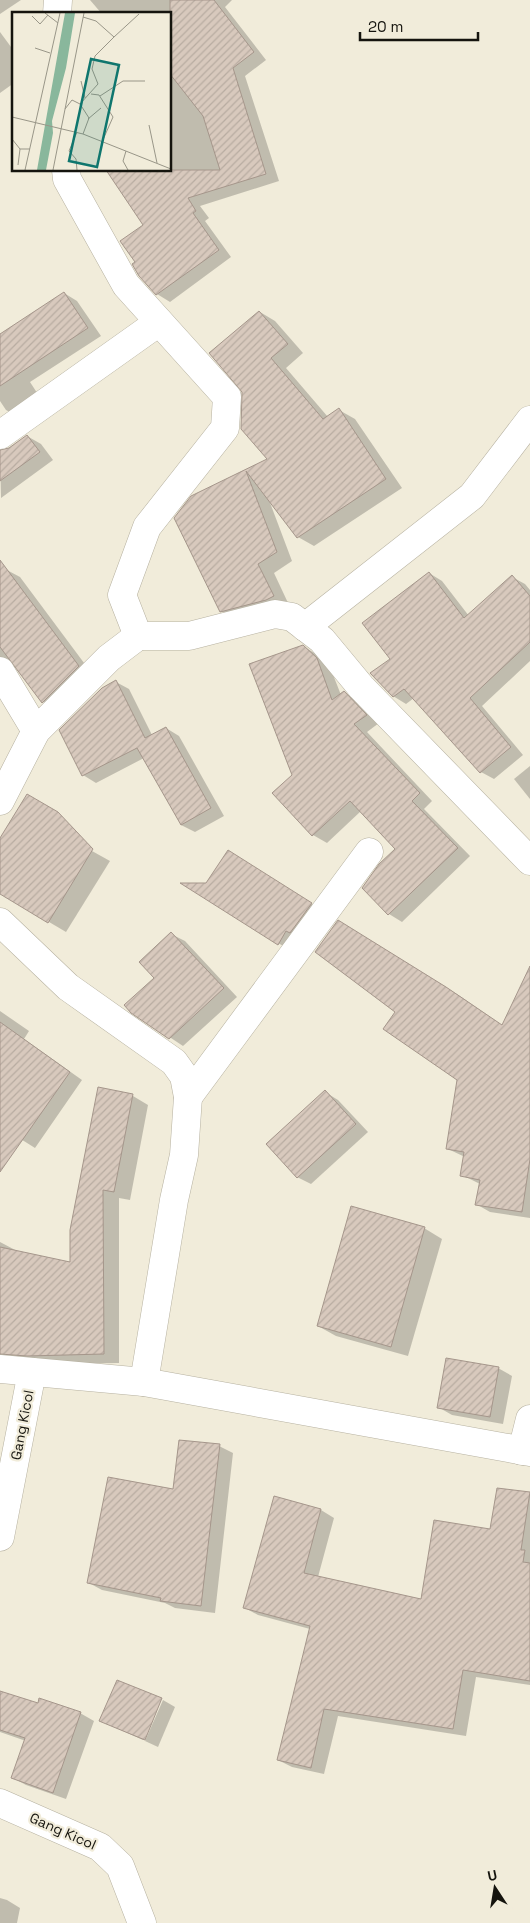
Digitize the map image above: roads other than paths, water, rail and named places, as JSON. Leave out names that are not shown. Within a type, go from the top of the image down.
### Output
[{"type":"street","points":[[66,171],[67,178],[126,285],[226,397],[225,428],[147,527],[122,595],[138,636]]},
{"type":"street","points":[[0,435],[159,322]]},
{"type":"street","points":[[305,627],[472,496],[530,420]]},
{"type":"street","points":[[0,801],[36,731],[109,658],[138,636],[189,636],[275,614],[292,617],[322,640],[361,687],[530,861]]},
{"type":"street","points":[[0,671],[36,731]]},
{"type":"street","points":[[188,1098],[369,852]]},
{"type":"street","points":[[0,922],[68,987],[174,1062],[184,1076],[188,1098],[184,1155],[174,1200],[144,1382]]},
{"type":"street","points":[[0,1368],[144,1382],[526,1452],[530,1419]]},
{"type":"street","name":"Gang Kicol","points":[[0,1537],[32,1372]]},
{"type":"street","name":"Gang Kicol","points":[[0,1803],[100,1847],[120,1866],[142,1923]]}]
